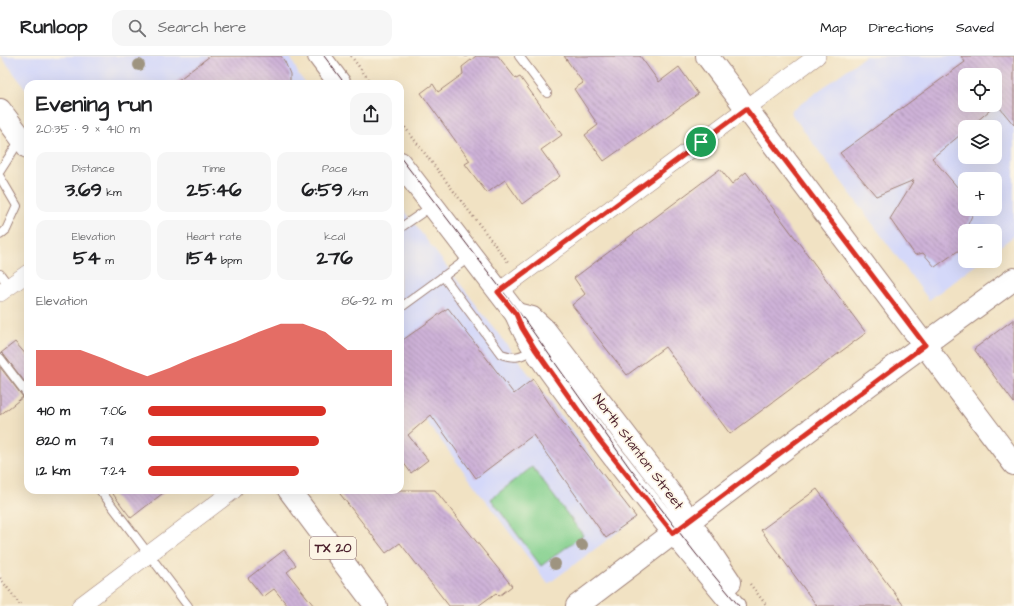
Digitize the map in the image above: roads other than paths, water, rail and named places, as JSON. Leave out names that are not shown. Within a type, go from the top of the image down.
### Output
[{"type":"main road","points":[[319,56],[337,80]]},
{"type":"main road","points":[[707,56],[1014,464]]},
{"type":"main road","points":[[0,110],[24,143]]},
{"type":"main road","name":"North Stanton Street","points":[[404,169],[516,314],[522,328],[535,349],[600,441],[682,527],[742,600],[744,606]]},
{"type":"main road","points":[[577,606],[1014,279]]},
{"type":"main road","name":"North Stanton Street","points":[[516,314],[532,318],[544,329],[682,527],[734,606]]},
{"type":"main road","name":"TX 20","points":[[292,494],[376,606]]},
{"type":"street","points":[[498,292],[746,109],[811,58]]},
{"type":"street","points":[[3,284],[24,274]]},
{"type":"street","points":[[80,606],[229,494]]},
{"type":"lane","points":[[519,56],[547,93]]},
{"type":"lane","points":[[0,171],[24,143]]},
{"type":"lane","points":[[0,177],[17,206],[6,230],[0,235]]},
{"type":"lane","points":[[404,225],[432,206]]},
{"type":"lane","points":[[404,305],[470,256]]},
{"type":"lane","points":[[443,276],[502,354],[512,358],[524,355],[535,349]]},
{"type":"lane","points":[[0,358],[24,390]]},
{"type":"lane","points":[[103,494],[188,606]]},
{"type":"tram line","points":[[324,56],[342,80]]},
{"type":"tram line","points":[[404,162],[521,315],[629,467],[696,554],[739,606]]}]
